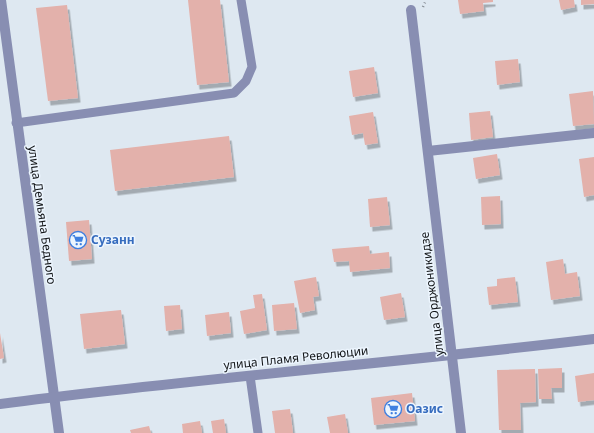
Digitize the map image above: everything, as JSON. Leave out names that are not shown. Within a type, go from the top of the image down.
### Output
[{"type":"street","name":"улица Демьяна Бедного","points":[[1,0],[16,122],[59,433]]},
{"type":"street","name":"улица Орджоникидзе","points":[[411,10],[461,433]]},
{"type":"street","points":[[428,151],[594,133]]},
{"type":"street","name":"улица Пламя Революции","points":[[0,404],[250,376],[452,356],[594,339]]},
{"type":"lane","points":[[16,122],[234,93],[246,81],[252,67],[240,0]]},
{"type":"lane","points":[[250,376],[258,433]]},
{"type":"building","points":[[188,0],[220,0],[229,82],[197,85]]},
{"type":"building","points":[[458,0],[493,0],[493,2],[483,3],[484,11],[460,14]]},
{"type":"building","points":[[559,0],[574,0],[575,7],[561,10]]},
{"type":"building","points":[[581,0],[594,0],[594,4],[581,5]]},
{"type":"building","points":[[67,5],[78,98],[48,101],[36,8]]},
{"type":"building","points":[[518,59],[520,82],[497,85],[495,61]]},
{"type":"building","points":[[374,67],[378,93],[353,97],[349,71]]},
{"type":"building","points":[[593,91],[594,124],[573,126],[569,94]]},
{"type":"building","points":[[490,111],[493,137],[471,140],[469,113]]},
{"type":"building","points":[[373,112],[378,143],[365,145],[363,133],[352,135],[349,116]]},
{"type":"building","points":[[229,136],[234,177],[115,191],[110,150]]},
{"type":"building","points":[[497,154],[500,175],[476,179],[473,158]]},
{"type":"building","points":[[594,157],[594,195],[584,197],[579,159]]},
{"type":"building","points":[[500,196],[501,224],[482,225],[481,197]]},
{"type":"building","points":[[387,197],[390,225],[370,227],[368,199]]},
{"type":"building","points":[[89,220],[92,259],[69,261],[66,222]]},
{"type":"building","points":[[369,246],[370,254],[389,252],[390,268],[350,272],[349,261],[334,262],[332,249]]},
{"type":"building","points":[[563,259],[565,274],[577,272],[580,296],[551,300],[546,262]]},
{"type":"building","points":[[316,277],[319,296],[313,297],[315,310],[300,313],[294,281]]},
{"type":"building","points":[[515,277],[518,302],[489,305],[487,287],[497,286],[497,279]]},
{"type":"building","points":[[401,293],[405,317],[384,320],[380,297]]},
{"type":"building","points":[[262,294],[267,330],[244,334],[240,311],[255,308],[253,295]]},
{"type":"building","points":[[294,303],[297,329],[274,331],[272,305]]},
{"type":"building","points":[[180,305],[182,329],[166,331],[164,306]]},
{"type":"building","points":[[121,310],[125,344],[84,349],[80,314]]},
{"type":"building","points":[[229,312],[231,333],[207,336],[205,315]]},
{"type":"building","points":[[0,333],[4,358],[0,359]]},
{"type":"building","points":[[562,368],[562,388],[551,388],[552,399],[539,399],[538,369]]},
{"type":"building","points":[[535,369],[536,402],[520,403],[521,430],[499,430],[497,370]]},
{"type":"building","points":[[594,373],[594,400],[578,402],[575,376]]},
{"type":"building","name":"Оазис","points":[[412,393],[415,421],[374,425],[371,398]]},
{"type":"building","points":[[290,409],[293,433],[275,433],[272,411]]},
{"type":"building","points":[[345,414],[348,433],[330,433],[327,417]]},
{"type":"building","points":[[224,419],[226,433],[213,433],[211,421]]},
{"type":"building","points":[[200,421],[202,433],[183,433],[182,424]]},
{"type":"building","points":[[149,426],[151,433],[131,433],[130,430]]},
{"type":"place","name":"Сузанн","points":[[78,240]]},
{"type":"place","name":"Оазис","points":[[393,409]]}]
